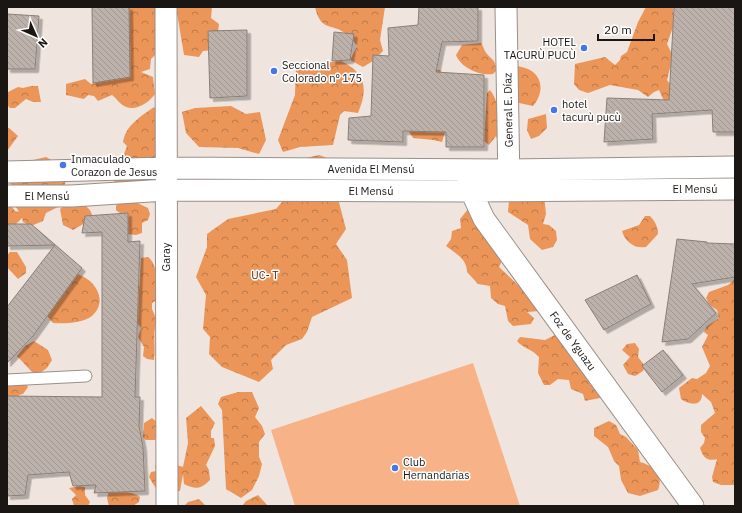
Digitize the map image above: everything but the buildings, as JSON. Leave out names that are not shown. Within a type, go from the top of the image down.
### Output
[{"type":"street","name":"Garay","points":[[166,7],[167,506]]},
{"type":"street","name":"General E. Díaz","points":[[506,7],[509,180]]},
{"type":"street","name":"Avenida El Mensú","points":[[7,172],[166,168],[466,170],[509,180],[735,167]]},
{"type":"street","name":"Foz de Yguazu","points":[[466,170],[471,191],[484,219],[693,506]]},
{"type":"street","name":"El Mensú","points":[[7,196],[72,196],[166,190],[471,191],[509,180],[735,189]]},
{"type":"lane","points":[[7,380],[86,376]]},
{"type":"green space","points":[[127,7],[163,7],[157,53],[151,59],[150,69],[141,72],[153,77],[155,94],[149,101],[141,106],[133,108],[128,108],[122,105],[112,95],[98,101],[94,96],[88,95],[84,99],[66,95],[66,84],[85,79],[91,84],[129,69],[130,59],[124,53]]},
{"type":"green space","points":[[176,7],[212,7],[211,18],[219,24],[217,41],[213,50],[203,51],[199,57],[184,55]]},
{"type":"green space","points":[[315,7],[385,7],[380,40],[383,51],[373,61],[363,67],[350,60],[357,46],[341,30],[324,24],[317,15]]},
{"type":"green space","points":[[646,7],[673,7],[673,27],[667,44],[673,56],[667,80],[670,84],[670,105],[663,99],[659,90],[648,97],[638,90],[610,85],[588,93],[579,90],[574,84],[575,64],[605,57],[615,65],[620,60],[621,56],[627,52],[638,22]]},
{"type":"green space","points":[[481,43],[486,53],[495,63],[496,71],[493,74],[482,74],[466,67],[458,60],[456,55],[462,45]]},
{"type":"green space","points":[[339,60],[354,70],[362,81],[364,88],[358,113],[344,111],[340,115],[333,145],[300,147],[283,152],[278,140],[295,95],[296,66],[307,63],[328,63]]},
{"type":"green space","points":[[518,66],[532,71],[539,80],[540,94],[533,106],[519,103],[515,84],[515,75]]},
{"type":"green space","points":[[434,70],[440,70],[445,76],[446,129],[442,142],[413,138],[408,130]]},
{"type":"green space","points":[[38,86],[41,102],[33,102],[26,99],[15,108],[10,108],[7,105],[8,92],[18,87],[23,88]]},
{"type":"green space","points":[[490,90],[494,96],[498,110],[500,124],[500,146],[496,136],[489,145],[484,141],[487,93]]},
{"type":"green space","points":[[231,106],[246,114],[260,112],[266,140],[259,154],[238,148],[199,147],[186,133],[182,112],[195,108]]},
{"type":"green space","points":[[154,107],[161,114],[165,154],[139,178],[131,190],[116,187],[113,177],[120,165],[127,146],[123,142],[127,131],[134,122]]},
{"type":"green space","points":[[546,114],[547,128],[539,136],[531,139],[527,130],[528,119]]},
{"type":"green space","points":[[7,128],[18,136],[7,151]]},
{"type":"green space","name":"UC- T","points":[[319,155],[346,165],[351,178],[336,191],[346,229],[336,244],[347,260],[352,298],[312,317],[307,332],[302,339],[286,345],[271,360],[273,369],[259,382],[222,367],[209,354],[210,337],[203,329],[206,295],[196,277],[207,247],[207,234],[228,219],[276,209],[297,184],[291,182],[289,178],[293,161]]},
{"type":"green space","points":[[46,157],[57,163],[67,176],[63,192],[56,200],[58,207],[46,213],[43,221],[31,226],[23,222],[22,218],[16,224],[7,229],[7,205],[10,204],[15,211],[19,212],[16,207],[23,197],[7,180],[31,167],[33,160]]},
{"type":"green space","points":[[544,195],[546,214],[543,224],[549,225],[556,231],[557,240],[553,247],[542,250],[530,239],[528,225],[508,212],[509,200]]},
{"type":"green space","points":[[127,198],[148,208],[150,214],[148,220],[142,223],[142,233],[136,235],[127,234],[125,217],[116,210],[116,206],[120,200]]},
{"type":"green space","points":[[71,201],[83,204],[92,214],[90,220],[73,230],[63,225],[60,209]]},
{"type":"green space","points":[[469,208],[505,255],[499,267],[520,287],[527,289],[538,280],[547,286],[552,293],[551,298],[540,311],[527,312],[534,318],[531,324],[513,326],[508,321],[505,306],[498,304],[491,298],[490,286],[478,284],[467,272],[467,267],[463,260],[446,246],[451,239],[452,231],[461,228],[460,219]]},
{"type":"green space","points":[[645,216],[650,216],[653,220],[657,227],[658,234],[646,247],[634,246],[625,238],[622,231],[639,225]]},
{"type":"green space","points":[[10,252],[17,252],[26,267],[26,273],[18,279],[7,267],[7,255]]},
{"type":"green space","points":[[148,257],[154,265],[157,283],[157,300],[152,303],[152,309],[157,321],[155,330],[154,360],[147,359],[143,356],[144,347],[138,337],[141,328],[137,323],[141,258]]},
{"type":"green space","points":[[71,273],[78,274],[85,278],[96,288],[100,302],[92,316],[84,320],[79,322],[53,323],[48,317],[44,301]]},
{"type":"green space","points":[[735,279],[735,485],[721,485],[713,482],[712,477],[717,459],[711,460],[706,458],[700,448],[704,443],[705,438],[701,432],[701,425],[715,413],[711,402],[702,394],[700,401],[697,403],[688,403],[681,399],[679,388],[692,378],[697,379],[706,373],[710,366],[702,347],[708,335],[704,332],[707,326],[719,318],[717,310],[710,305],[706,298],[709,292],[728,285]]},
{"type":"green space","points":[[573,326],[604,391],[600,398],[585,401],[583,394],[571,389],[569,380],[558,379],[550,385],[544,385],[538,373],[539,357],[517,341],[520,337],[545,340]]},
{"type":"green space","points":[[34,341],[48,350],[52,360],[47,368],[40,373],[32,372],[17,356],[25,346]]},
{"type":"green space","points":[[635,343],[639,349],[638,357],[645,366],[643,371],[635,376],[628,374],[623,365],[630,357],[622,350],[627,344]]},
{"type":"green space","points":[[7,378],[26,384],[28,387],[23,394],[19,395],[18,401],[7,400]]},
{"type":"green space","points":[[238,392],[252,392],[259,408],[255,417],[262,426],[265,434],[259,442],[259,457],[262,464],[259,476],[252,490],[241,498],[226,489],[222,410],[218,404],[221,397]]},
{"type":"green space","points":[[201,406],[215,423],[211,431],[211,438],[214,438],[215,446],[206,465],[209,470],[210,480],[201,487],[195,488],[184,484],[183,474],[180,491],[158,492],[149,477],[151,472],[156,471],[155,466],[159,462],[170,463],[183,467],[188,443],[186,418]]},
{"type":"green space","points":[[152,418],[158,423],[161,432],[155,440],[146,440],[143,437],[144,423]]},
{"type":"green space","points":[[609,421],[616,425],[620,434],[626,437],[638,450],[640,462],[653,468],[659,475],[660,484],[658,490],[640,496],[628,493],[621,480],[619,466],[614,461],[608,447],[594,436],[594,428]]},
{"type":"green space","points":[[80,486],[85,487],[85,495],[90,502],[88,506],[74,506],[72,499],[76,495],[69,488]]},
{"type":"green space","points":[[109,491],[132,493],[140,497],[139,502],[133,506],[109,506],[107,498]]},
{"type":"green space","points":[[258,495],[268,506],[242,506],[246,501]]},
{"type":"green space","points":[[199,499],[206,506],[184,506],[188,502]]},
{"type":"shaded area","name":"Club Hernandarias","points":[[473,363],[520,506],[295,506],[271,430]]},
{"type":"place","name":"HOTEL TACURÙ PUCÙ","points":[[584,48]]},
{"type":"place","name":"Seccional Colorado nº 175","points":[[274,71]]},
{"type":"place","name":"hotel tacurù pucù","points":[[554,110]]},
{"type":"place","name":"Inmaculado Corazon de Jesus","points":[[63,165]]},
{"type":"place","name":"Club Hernandarias","points":[[395,468]]}]
